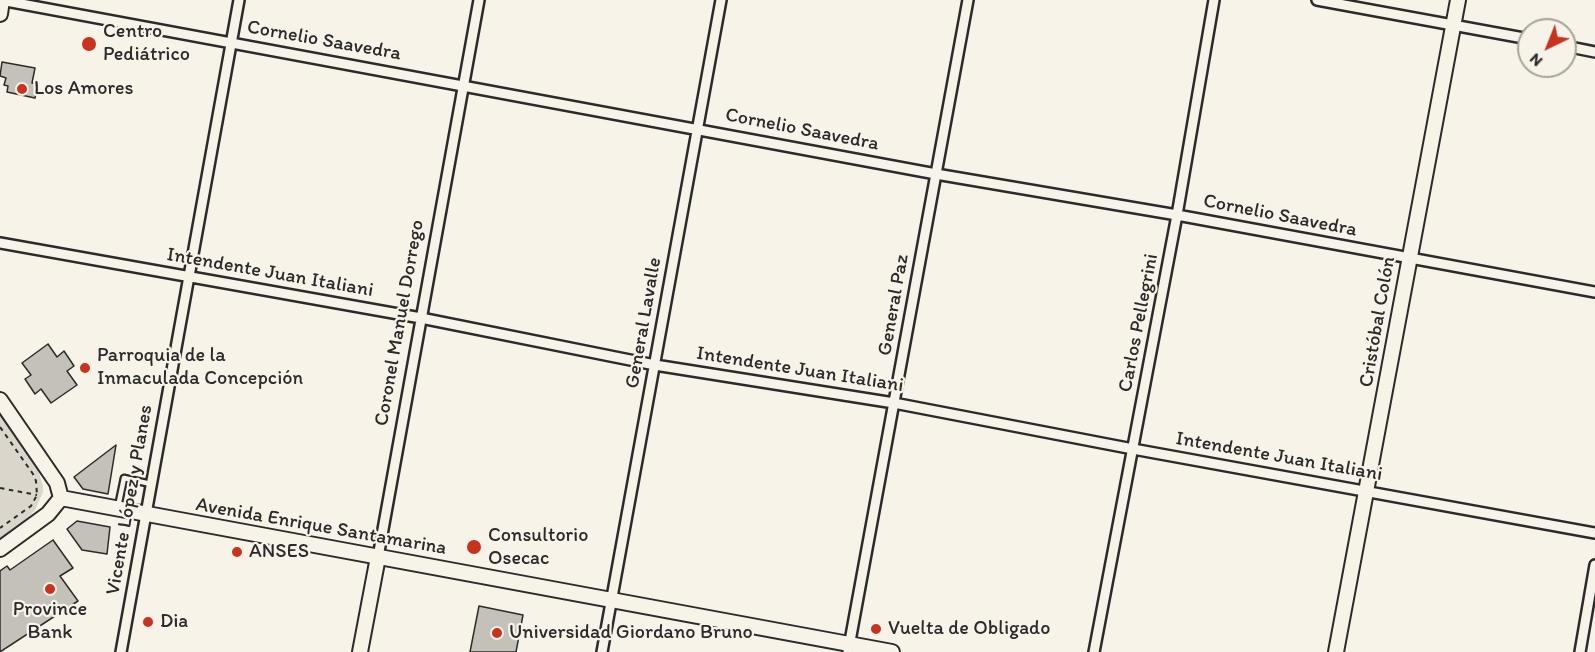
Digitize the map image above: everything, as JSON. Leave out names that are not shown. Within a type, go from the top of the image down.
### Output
[{"type":"main road","points":[[0,14],[2,0]]},
{"type":"main road","name":"Cristóbal Colón","points":[[1336,652],[1458,0]]},
{"type":"main road","points":[[0,400],[57,483],[61,498],[48,514],[0,549]]},
{"type":"main road","name":"Avenida Enrique Santamarina","points":[[61,498],[612,601],[849,648],[892,652]]},
{"type":"main road","name":"Coronel Manuel Dorrego","points":[[360,652],[378,557]]},
{"type":"street","name":"Cornelio Saavedra","points":[[2,0],[936,174],[1177,215],[1595,292]]},
{"type":"street","name":"Vicente López y Planes","points":[[121,652],[239,0]]},
{"type":"street","name":"Coronel Manuel Dorrego","points":[[378,557],[479,0]]},
{"type":"street","name":"General Lavalle","points":[[602,652],[721,0]]},
{"type":"street","name":"General Paz","points":[[849,648],[968,0]]},
{"type":"street","name":"Carlos Pellegrini","points":[[1094,652],[1177,215],[1214,0]]},
{"type":"street","points":[[1317,0],[1517,37]]},
{"type":"street","points":[[1577,48],[1595,52]]},
{"type":"street","name":"Intendente Juan Italiani","points":[[0,243],[421,318],[655,364],[894,404],[1595,533]]},
{"type":"street","points":[[1580,652],[1595,565]]},
{"type":"lane","points":[[117,509],[124,478],[151,484]]},
{"type":"path","points":[[0,427],[33,474],[37,495],[32,506],[0,528]]},
{"type":"path","points":[[0,488],[37,495]]},
{"type":"shaded area","points":[[0,416],[38,470],[43,492],[35,510],[25,521],[0,538]]},
{"type":"building","points":[[2,62],[35,68],[32,83],[38,84],[35,98],[7,92],[8,86],[4,85],[6,78],[0,76]]},
{"type":"building","points":[[48,344],[57,357],[64,351],[74,366],[67,371],[77,385],[51,403],[41,389],[35,394],[25,379],[31,375],[22,363]]},
{"type":"building","points":[[116,445],[108,494],[83,489],[74,477]]},
{"type":"building","points":[[77,521],[110,527],[107,554],[82,550],[67,529]]},
{"type":"building","points":[[53,540],[73,568],[60,576],[78,601],[0,652],[0,571],[7,566],[10,570]]},
{"type":"building","name":"Universidad Giordano Bruno","points":[[479,606],[523,615],[516,652],[470,652]]},
{"type":"place","name":"Centro Pediátrico","points":[[89,44]]},
{"type":"place","name":"Los Amores","points":[[22,89]]},
{"type":"place","name":"Parroquia de la Inmaculada Concepción","points":[[85,368]]},
{"type":"place","name":"Consultorio Osecac","points":[[474,547]]},
{"type":"place","name":"ANSES","points":[[237,552]]},
{"type":"place","name":"Province Bank","points":[[50,589]]},
{"type":"place","name":"Dia","points":[[148,622]]},
{"type":"place","name":"Vuelta de Obligado","points":[[876,629]]},
{"type":"place","name":"Universidad Giordano Bruno","points":[[497,633]]}]
